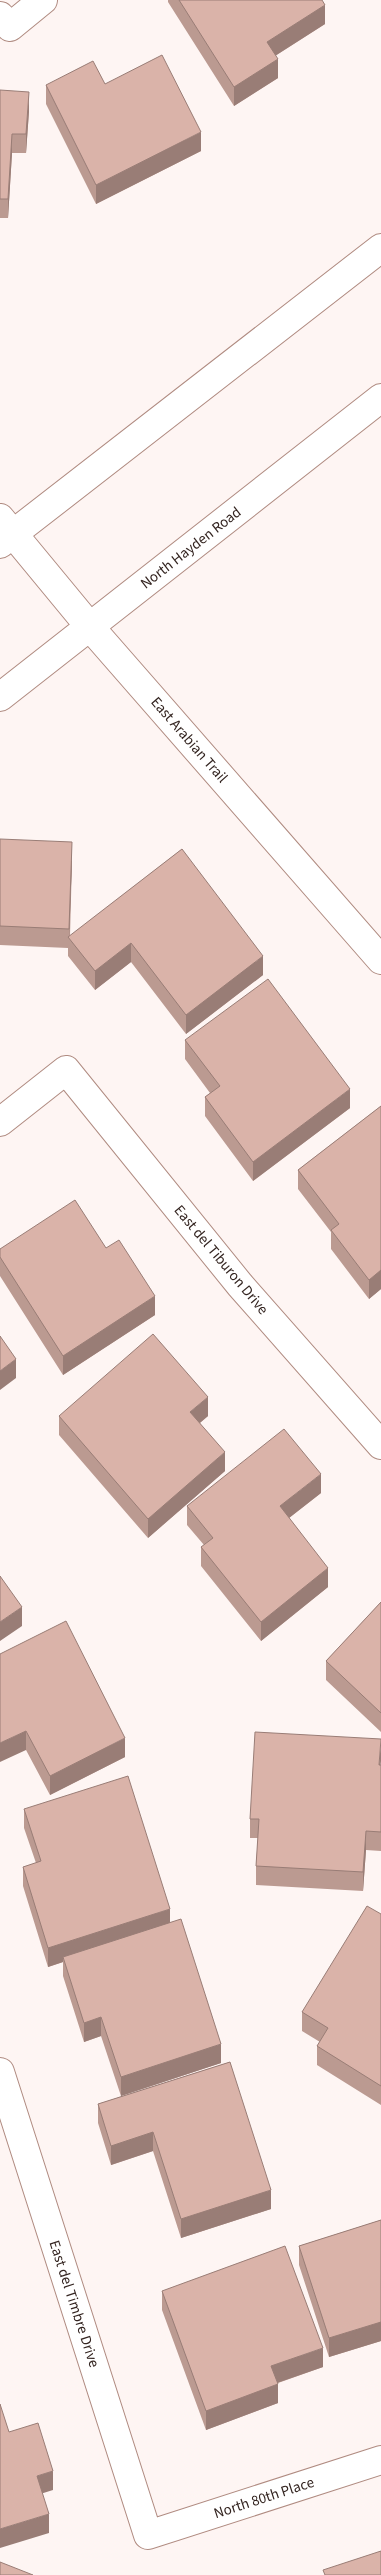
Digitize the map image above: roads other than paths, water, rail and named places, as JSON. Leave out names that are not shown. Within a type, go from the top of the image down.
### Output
[{"type":"street","points":[[5,22],[43,0]]},
{"type":"street","points":[[4,532],[381,248]]},
{"type":"street","name":"North Hayden Road","points":[[0,697],[381,398]]},
{"type":"street","name":"East Arabian Trail","points":[[4,532],[90,626],[381,960]]},
{"type":"street","name":"East del Tiburon Drive","points":[[0,1122],[66,1070],[240,1285],[381,1445]]},
{"type":"street","name":"East del Timbre Drive","points":[[0,2072],[148,2535]]},
{"type":"street","name":"North 80th Place","points":[[148,2535],[381,2460]]}]
